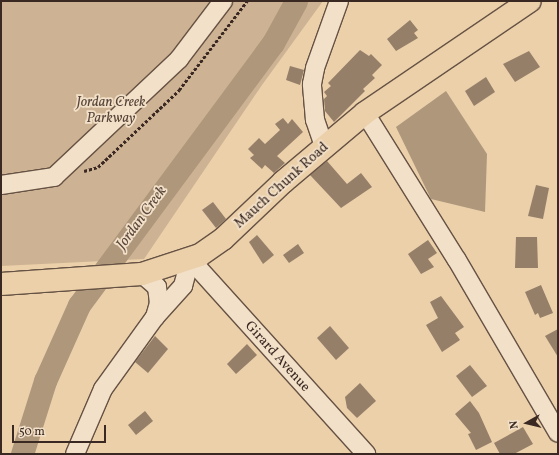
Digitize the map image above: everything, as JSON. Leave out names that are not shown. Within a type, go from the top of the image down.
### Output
[{"type":"main road","name":"Mauch Chunk Road","points":[[1,284],[142,274],[190,259],[223,239],[324,146],[365,113],[530,1]]},
{"type":"street","points":[[1,185],[54,177],[179,59],[222,1]]},
{"type":"street","points":[[324,146],[315,120],[312,84],[315,68],[339,1]]},
{"type":"street","points":[[365,113],[457,260],[558,433]]},
{"type":"street","points":[[75,454],[103,389],[155,316],[183,286],[190,259]]},
{"type":"street","name":"Girard Avenue","points":[[190,259],[366,454]]},
{"type":"street","points":[[142,274],[157,287],[159,303],[155,316]]},
{"type":"path","points":[[54,177],[98,168],[179,90],[247,1]]},
{"type":"green space","name":"Jordan Creek Parkway","points":[[1,1],[323,1],[262,85],[144,259],[1,266]]},
{"type":"shaded area","points":[[446,91],[487,154],[485,212],[431,199],[396,127]]},
{"type":"building","points":[[410,20],[418,30],[414,33],[418,38],[396,51],[387,39]]},
{"type":"building","points":[[360,50],[369,56],[371,54],[382,65],[372,75],[375,78],[363,89],[365,91],[334,122],[325,111],[324,99],[327,96],[324,92],[331,86],[328,83]]},
{"type":"building","points":[[529,51],[540,67],[515,82],[503,64]]},
{"type":"building","points":[[290,66],[304,70],[300,85],[286,80]]},
{"type":"building","points":[[486,77],[495,92],[474,106],[465,91]]},
{"type":"building","points":[[283,118],[288,124],[292,119],[303,132],[277,156],[285,163],[274,173],[265,165],[262,169],[250,158],[254,155],[248,149],[259,138],[265,144],[280,130],[275,124]]},
{"type":"building","points":[[327,161],[347,184],[361,173],[372,187],[341,208],[310,175]]},
{"type":"building","points":[[536,185],[549,188],[543,219],[528,216]]},
{"type":"building","points":[[213,202],[226,219],[216,228],[202,210]]},
{"type":"building","points":[[257,235],[274,255],[263,264],[249,242]]},
{"type":"building","points":[[516,237],[537,237],[538,268],[515,268]]},
{"type":"building","points":[[428,240],[437,253],[428,259],[434,267],[421,274],[408,254]]},
{"type":"building","points":[[298,244],[304,253],[289,263],[283,255]]},
{"type":"building","points":[[541,285],[553,313],[540,318],[538,313],[535,315],[525,292]]},
{"type":"building","points":[[441,296],[464,327],[455,333],[460,340],[442,352],[426,325],[438,318],[430,302]]},
{"type":"building","points":[[330,326],[349,348],[336,360],[317,338]]},
{"type":"building","points":[[558,329],[558,357],[545,336]]},
{"type":"building","points":[[155,336],[168,349],[148,373],[135,362]]},
{"type":"building","points":[[247,344],[257,355],[236,374],[227,364]]},
{"type":"building","points":[[470,365],[487,386],[472,397],[456,376]]},
{"type":"building","points":[[360,383],[376,401],[357,418],[347,408],[345,397]]},
{"type":"building","points":[[470,401],[479,413],[492,442],[476,450],[468,434],[471,433],[455,414]]},
{"type":"building","points":[[145,411],[153,421],[136,435],[128,425]]},
{"type":"building","points":[[523,427],[533,444],[514,454],[500,454],[494,443]]},
{"type":"waterway","name":"Jordan Creek","points":[[22,454],[45,381],[79,305],[273,43],[296,1]]}]
